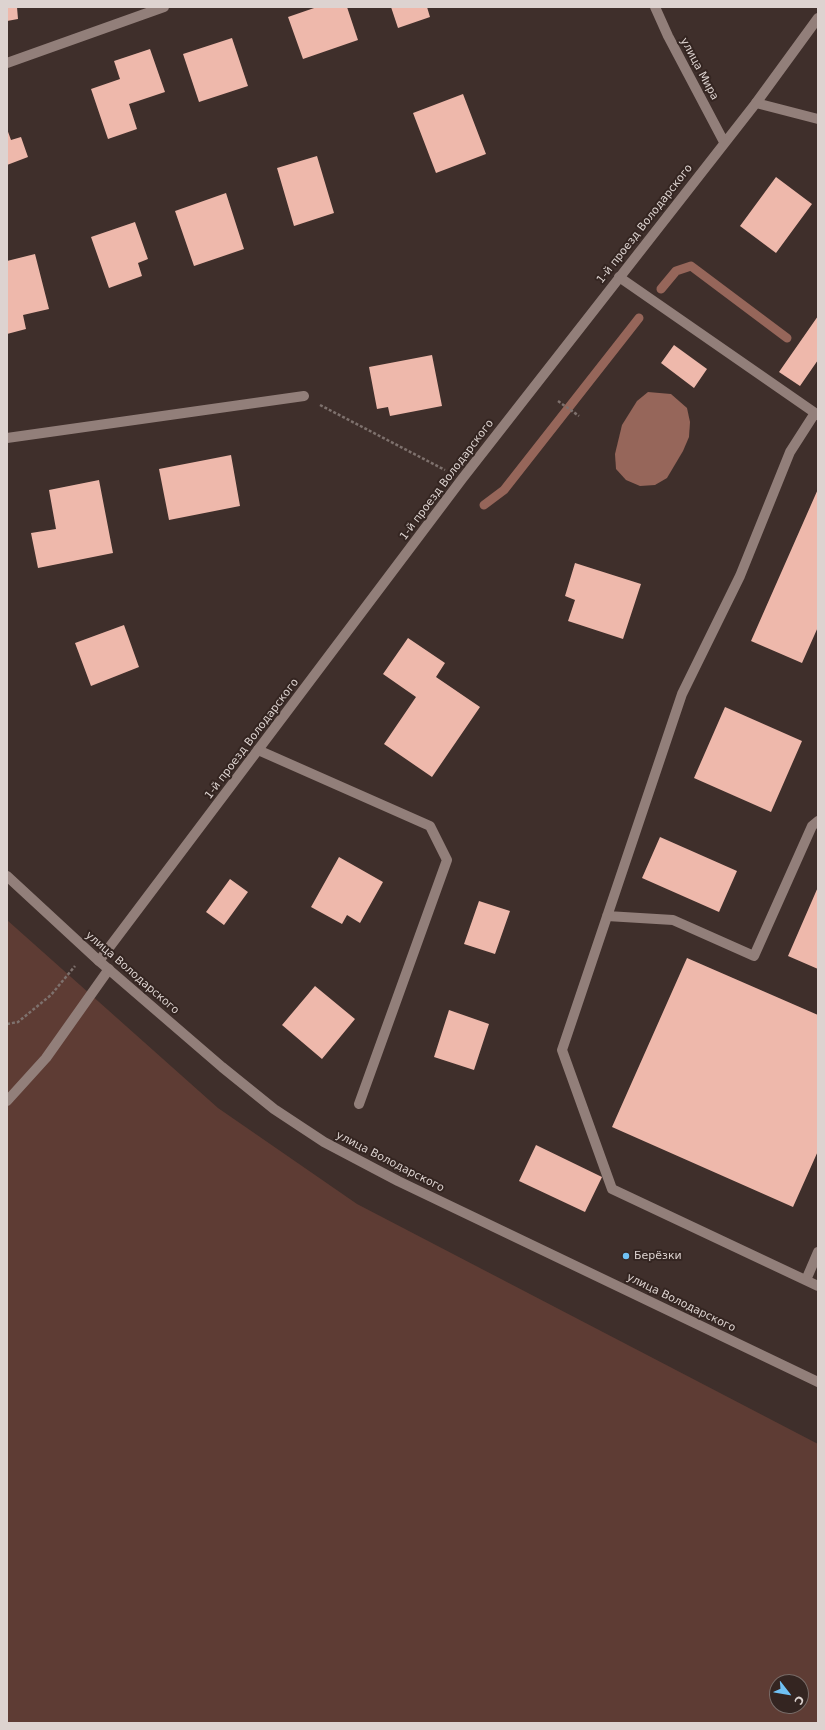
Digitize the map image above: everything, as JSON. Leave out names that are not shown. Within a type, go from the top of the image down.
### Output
[{"type":"street","points":[[7,63],[164,7]]},
{"type":"street","name":"улица Мира","points":[[655,7],[668,36],[724,142]]},
{"type":"street","name":"1-й проезд Володарского","points":[[99,960],[462,479],[756,103],[818,18]]},
{"type":"street","points":[[756,103],[818,119]]},
{"type":"street","points":[[619,277],[816,414],[790,452],[740,576],[682,694],[562,1050],[612,1189],[818,1286]]},
{"type":"street","points":[[7,438],[304,396]]},
{"type":"street","points":[[258,750],[430,826],[448,860],[359,1104]]},
{"type":"street","points":[[607,916],[673,920],[754,956],[812,826],[818,821]]},
{"type":"street","name":"улица Володарского","points":[[7,876],[87,950],[216,1062],[274,1110],[324,1142],[398,1181],[818,1382]]},
{"type":"street","points":[[7,1101],[46,1058],[109,969]]},
{"type":"street","points":[[806,1280],[818,1252]]},
{"type":"path","points":[[304,396],[462,479]]},
{"type":"path","points":[[558,400],[579,416]]},
{"type":"path","points":[[7,1024],[18,1022],[51,995],[87,950]]},
{"type":"shaded area","points":[[648,392],[671,394],[687,408],[690,422],[689,437],[683,451],[667,478],[655,485],[640,486],[626,480],[616,469],[615,454],[622,425],[637,401]]},
{"type":"shaded area","points":[[7,920],[218,1108],[357,1204],[818,1444],[818,1723],[7,1723]]},
{"type":"building","points":[[7,7],[17,7],[18,19],[7,21]]},
{"type":"building","points":[[317,7],[347,7],[358,40],[303,59],[288,17]]},
{"type":"building","points":[[391,7],[427,7],[430,17],[398,28]]},
{"type":"building","points":[[232,38],[248,86],[199,102],[183,54]]},
{"type":"building","points":[[150,49],[165,92],[129,104],[137,129],[108,139],[91,89],[120,79],[114,61]]},
{"type":"building","points":[[463,94],[486,154],[436,173],[413,113]]},
{"type":"building","points":[[7,129],[11,140],[21,137],[28,157],[7,165]]},
{"type":"building","points":[[317,156],[334,213],[294,226],[277,168]]},
{"type":"building","points":[[776,177],[812,204],[776,253],[740,226]]},
{"type":"building","points":[[226,193],[244,249],[194,266],[175,211]]},
{"type":"building","points":[[135,222],[148,259],[138,263],[142,276],[109,288],[91,237]]},
{"type":"building","points":[[35,254],[49,309],[23,315],[26,329],[7,334],[7,261]]},
{"type":"building","points":[[818,316],[818,360],[800,386],[779,372]]},
{"type":"building","points":[[674,345],[707,369],[694,388],[661,363]]},
{"type":"building","points":[[432,355],[442,406],[390,416],[388,407],[377,409],[369,367]]},
{"type":"building","points":[[231,455],[240,506],[169,520],[159,469]]},
{"type":"building","points":[[99,480],[113,553],[38,568],[31,533],[56,529],[49,490]]},
{"type":"building","points":[[818,489],[818,627],[802,663],[751,641]]},
{"type":"building","points":[[575,563],[641,584],[623,639],[568,621],[575,600],[565,596]]},
{"type":"building","points":[[124,625],[139,667],[91,686],[75,643]]},
{"type":"building","points":[[408,638],[445,663],[436,677],[480,707],[432,777],[384,744],[416,697],[383,674]]},
{"type":"building","points":[[725,707],[802,741],[771,812],[694,778]]},
{"type":"building","points":[[660,837],[737,871],[719,912],[642,878]]},
{"type":"building","points":[[339,857],[383,882],[360,923],[347,915],[342,924],[311,907]]},
{"type":"building","points":[[230,879],[248,892],[224,925],[206,912]]},
{"type":"building","points":[[818,887],[818,969],[788,956]]},
{"type":"building","points":[[479,901],[510,911],[495,954],[464,944]]},
{"type":"building","points":[[687,958],[818,1015],[818,1151],[793,1207],[612,1127]]},
{"type":"building","points":[[315,986],[355,1019],[322,1059],[282,1025]]},
{"type":"building","points":[[449,1010],[489,1024],[474,1070],[434,1057]]},
{"type":"building","points":[[536,1145],[602,1177],[585,1212],[519,1181]]},
{"type":"waterway","points":[[661,289],[676,271],[691,266],[787,338]]},
{"type":"waterway","points":[[484,505],[504,490],[639,318]]},
{"type":"place","name":"Берёзки","points":[[626,1256]]}]
